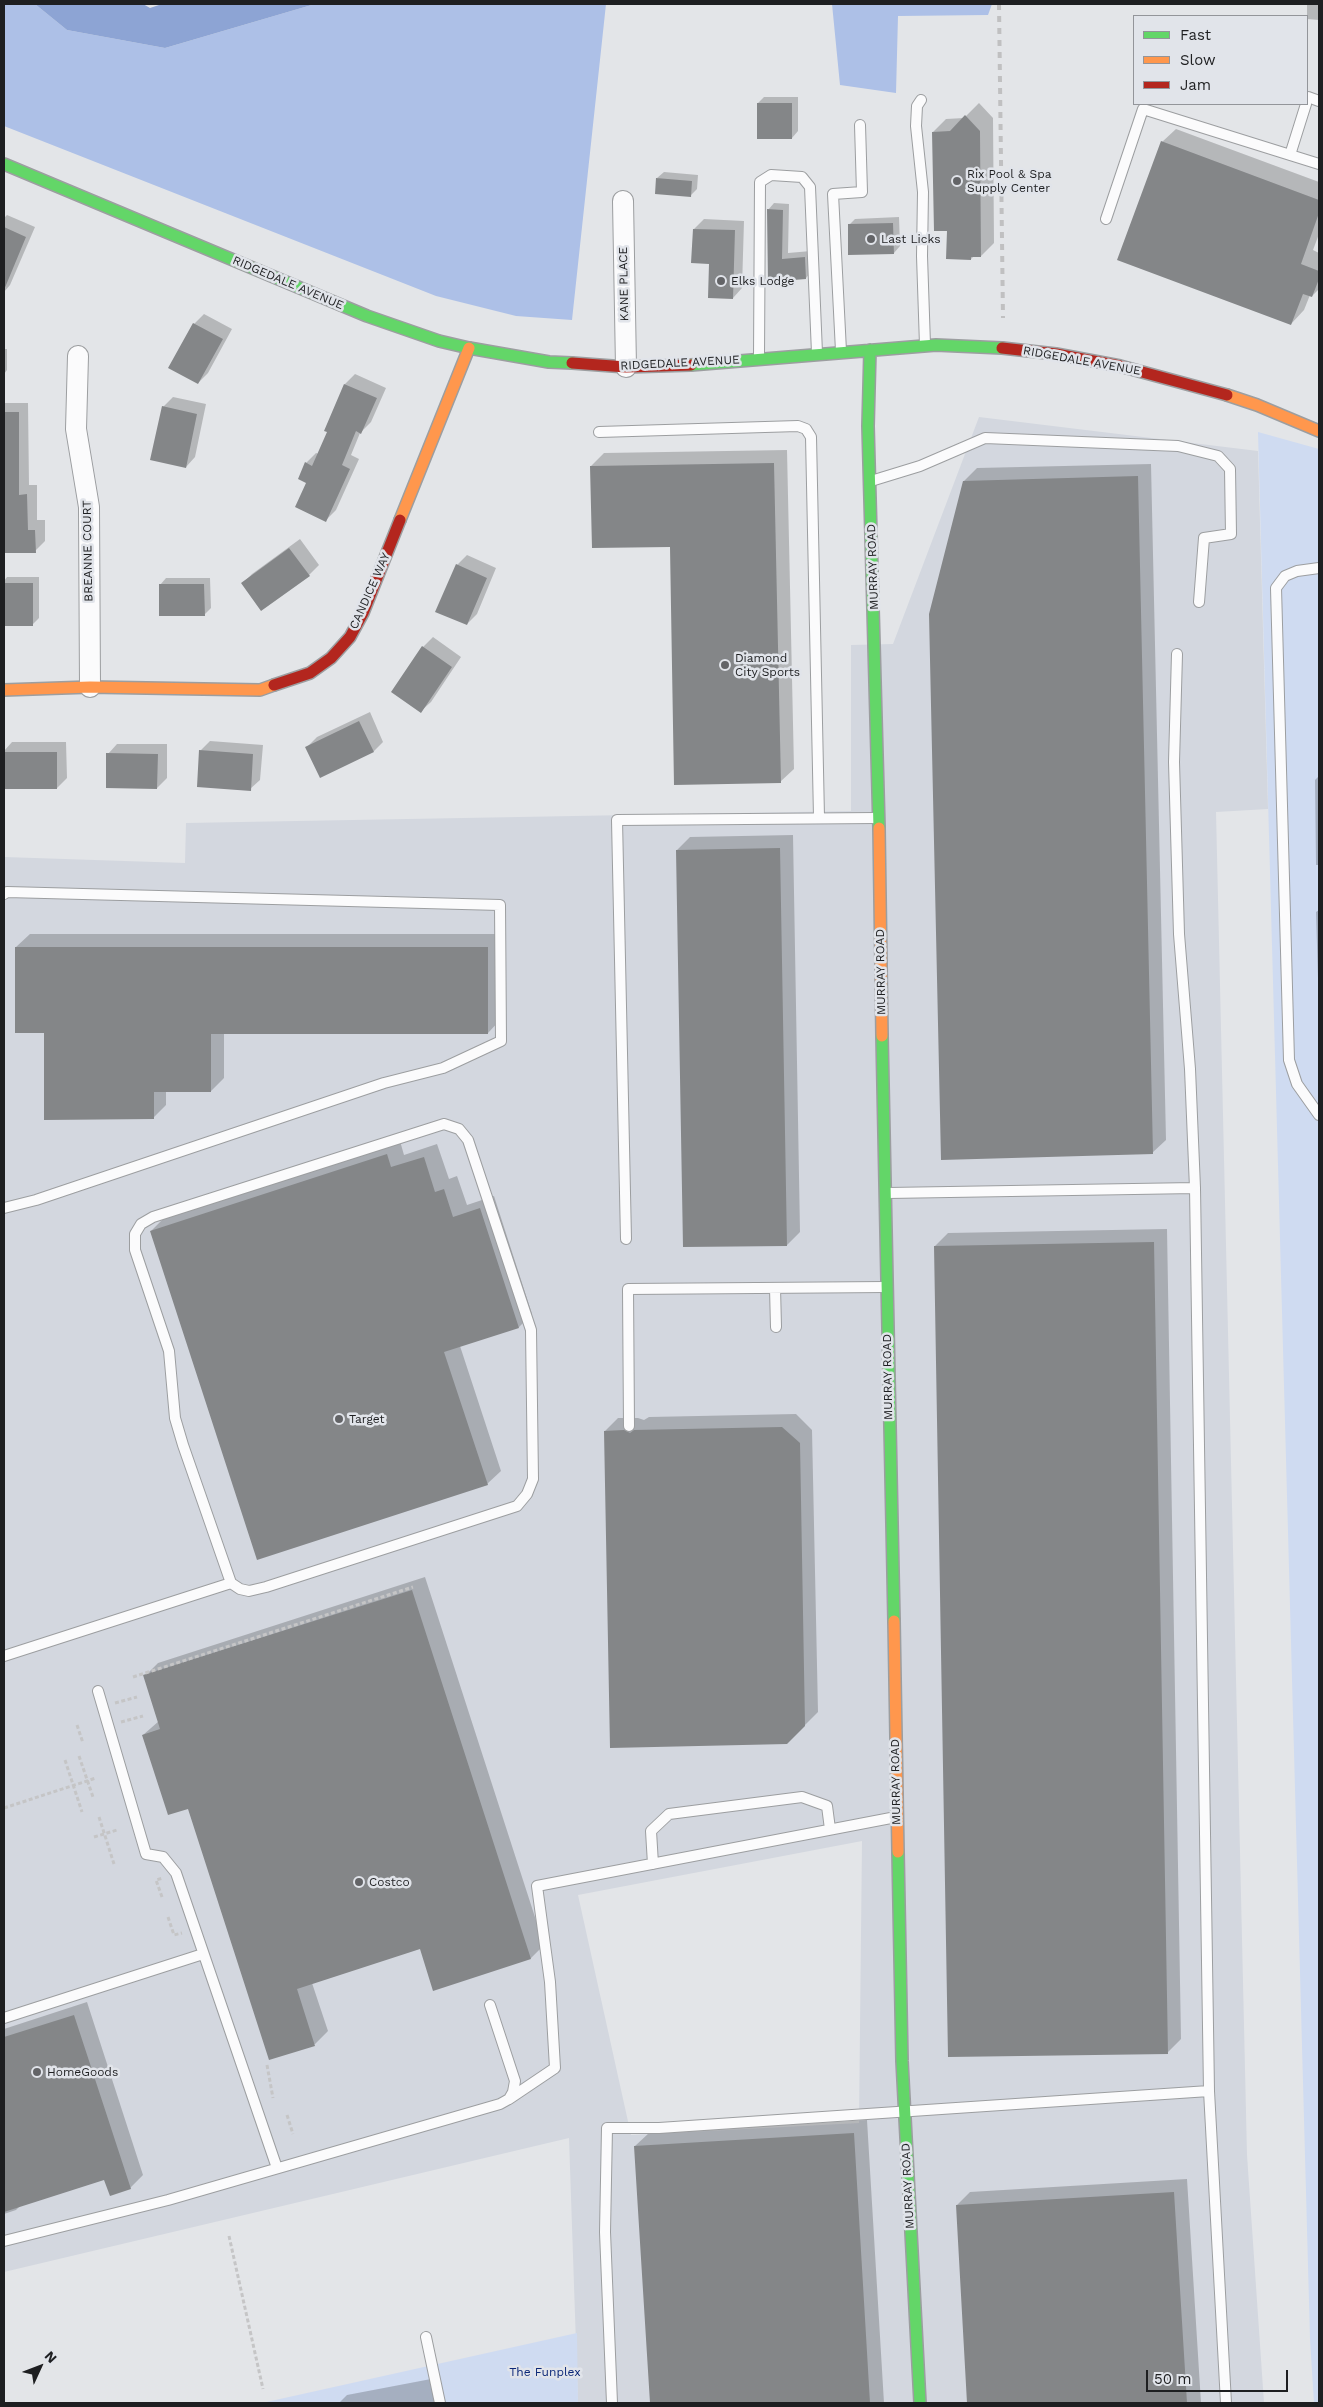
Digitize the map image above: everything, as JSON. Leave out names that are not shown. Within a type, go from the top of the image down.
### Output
[{"type":"street","name":"RIDGEDALE AVENUE","points":[[4,164],[366,316],[439,341],[469,348],[549,362],[626,367],[672,366],[925,346],[998,347],[1056,354],[1120,366],[1196,385],[1257,405],[1319,431]]},
{"type":"street","name":"KANE PLACE","points":[[623,201],[626,367]]},
{"type":"street","name":"CANDICE WAY","points":[[4,690],[90,687],[260,690],[310,673],[331,658],[350,637],[363,613],[469,348]]},
{"type":"street","name":"MURRAY ROAD","points":[[870,350],[868,426],[878,818],[884,1193],[904,2112],[920,2403]]},
{"type":"street","name":"BREANNE COURT","points":[[78,356],[76,429],[89,507],[90,687]]},
{"type":"lane","points":[[922,100],[917,106],[916,126],[923,192],[922,256],[925,346]]},
{"type":"lane","points":[[1290,154],[1306,105]]},
{"type":"lane","points":[[1106,219],[1143,109],[1319,164]]},
{"type":"lane","points":[[841,352],[832,194],[862,192],[860,125]]},
{"type":"lane","points":[[759,359],[760,182],[771,175],[802,177],[810,187],[817,354]]},
{"type":"lane","points":[[599,432],[798,426],[806,429],[812,438],[819,817]]},
{"type":"lane","points":[[870,481],[920,466],[985,438],[1178,446],[1218,456],[1230,469],[1231,534],[1204,538],[1199,602]]},
{"type":"lane","points":[[1319,568],[1297,571],[1285,576],[1276,588],[1289,1060],[1298,1084],[1319,1115]]},
{"type":"lane","points":[[1177,654],[1174,762],[1179,934],[1190,1069],[1195,1188],[1209,2091],[1226,2403]]},
{"type":"lane","points":[[626,1239],[617,820],[878,818]]},
{"type":"lane","points":[[4,894],[7,892],[500,905],[501,1041],[443,1068],[384,1082],[36,1200],[4,1208]]},
{"type":"lane","points":[[444,1124],[459,1129],[468,1140],[531,1330],[533,1479],[527,1494],[517,1506],[266,1588],[249,1591],[240,1589],[231,1583],[183,1445],[176,1418],[169,1352],[135,1250],[135,1234],[141,1224],[153,1217],[444,1124]]},
{"type":"lane","points":[[884,1193],[1195,1188]]},
{"type":"lane","points":[[629,1426],[628,1289],[886,1287]]},
{"type":"lane","points":[[775,1288],[776,1327]]},
{"type":"lane","points":[[4,1656],[231,1583]]},
{"type":"lane","points":[[98,1691],[146,1854],[163,1857],[170,1863],[176,1873],[276,2168]]},
{"type":"lane","points":[[653,1864],[650,1831],[669,1814],[802,1797],[827,1806],[830,1829]]},
{"type":"lane","points":[[4,2241],[168,2200],[509,2100],[555,2068],[550,1982],[538,1886],[897,1817]]},
{"type":"lane","points":[[4,2018],[203,1954]]},
{"type":"lane","points":[[490,2005],[515,2081],[509,2100]]},
{"type":"lane","points":[[612,2403],[604,2232],[607,2128],[659,2128],[1209,2091]]},
{"type":"lane","points":[[426,2337],[440,2403]]},
{"type":"path","points":[[133,1677],[413,1588]]},
{"type":"path","points":[[123,1701],[137,1697]]},
{"type":"path","points":[[128,1720],[143,1716]]},
{"type":"path","points":[[77,1726],[83,1743]]},
{"type":"path","points":[[79,1756],[93,1798]]},
{"type":"path","points":[[65,1760],[82,1812]]},
{"type":"path","points":[[4,1808],[96,1778]]},
{"type":"path","points":[[99,1817],[114,1864]]},
{"type":"path","points":[[94,1837],[117,1830]]},
{"type":"path","points":[[157,1881],[162,1897]]},
{"type":"path","points":[[168,1918],[174,1935],[186,1932]]},
{"type":"path","points":[[267,2064],[273,2098]]},
{"type":"path","points":[[288,2115],[293,2134]]},
{"type":"path","points":[[229,2236],[263,2389]]},
{"type":"shaded area","points":[[4,4],[35,4],[67,30],[165,48],[315,4],[606,4],[572,320],[516,316],[436,296],[4,126]]},
{"type":"shaded area","points":[[35,4],[143,4],[150,8],[162,4],[315,4],[165,48],[67,30]]},
{"type":"shaded area","points":[[832,4],[992,4],[988,15],[898,16],[896,93],[840,85]]},
{"type":"shaded area","points":[[979,417],[1258,451],[1268,809],[1216,812],[1247,2155],[1264,2403],[578,2403],[569,2138],[4,2272],[4,857],[185,863],[186,823],[851,811],[851,645],[893,644]],"holes":[[[862,1841],[859,2123],[631,2135],[578,1895]]]},
{"type":"green space","points":[[1258,432],[1319,449],[1319,2403],[1314,2403],[1310,2339]]},
{"type":"green space","name":"The Funplex","points":[[577,2333],[578,2403],[262,2403]]},
{"type":"building","points":[[757,103],[792,103],[792,139],[757,139]]},
{"type":"building","name":"Rix Pool & Spa Supply Center","points":[[965,115],[980,131],[981,257],[971,257],[971,260],[946,259],[947,231],[934,231],[932,132],[950,131]]},
{"type":"building","points":[[1161,141],[1319,200],[1319,213],[1301,264],[1319,271],[1319,279],[1312,297],[1303,294],[1291,325],[1117,260]]},
{"type":"building","points":[[656,178],[692,181],[691,197],[655,194]]},
{"type":"building","points":[[767,209],[783,210],[782,259],[805,257],[806,279],[768,282]]},
{"type":"building","name":"Last Licks","points":[[893,223],[894,254],[848,255],[848,224]]},
{"type":"building","points":[[4,227],[26,237],[4,290]]},
{"type":"building","name":"Elks Lodge","points":[[693,229],[735,230],[733,299],[708,298],[709,264],[691,263]]},
{"type":"building","points":[[193,323],[223,339],[198,384],[168,368]]},
{"type":"building","points":[[344,384],[377,398],[361,434],[356,431],[342,465],[350,469],[326,522],[295,507],[306,483],[298,479],[305,462],[312,466],[327,432],[324,431]]},
{"type":"building","points":[[162,406],[197,414],[186,468],[150,460]]},
{"type":"building","points":[[4,412],[19,412],[19,495],[27,494],[28,530],[35,530],[36,553],[4,553]]},
{"type":"building","name":"Diamond City Sports","points":[[774,463],[781,783],[674,785],[670,547],[592,548],[590,466]]},
{"type":"building","points":[[1138,476],[1153,1154],[941,1160],[929,614],[963,481]]},
{"type":"building","points":[[289,548],[310,576],[261,611],[241,583]]},
{"type":"building","points":[[456,564],[487,578],[467,625],[435,612]]},
{"type":"building","points":[[4,583],[33,583],[33,626],[4,626]]},
{"type":"building","points":[[159,584],[204,584],[205,616],[159,616]]},
{"type":"building","points":[[422,646],[452,667],[421,713],[391,692]]},
{"type":"building","points":[[359,721],[374,752],[320,778],[305,747]]},
{"type":"building","points":[[199,750],[253,754],[251,791],[197,787]]},
{"type":"building","points":[[4,752],[57,752],[57,789],[4,789]]},
{"type":"building","points":[[106,753],[158,754],[157,789],[106,788]]},
{"type":"building","points":[[780,848],[787,1246],[683,1247],[676,850]]},
{"type":"building","points":[[15,947],[488,947],[488,1034],[211,1034],[211,1092],[154,1092],[154,1119],[44,1120],[44,1033],[15,1033]]},
{"type":"building","name":"Target","points":[[387,1154],[391,1167],[424,1157],[435,1192],[444,1189],[453,1217],[480,1208],[519,1328],[444,1352],[488,1485],[257,1560],[150,1231]]},
{"type":"building","points":[[1154,1242],[1168,2054],[948,2057],[934,1246]]},
{"type":"building","points":[[782,1427],[800,1443],[805,1726],[787,1744],[610,1748],[604,1431],[624,1430],[630,1433],[634,1430]]},
{"type":"building","name":"Costco","points":[[412,1590],[531,1959],[433,1991],[420,1949],[297,1989],[315,2046],[269,2060],[188,1809],[168,1815],[142,1735],[160,1729],[143,1675]]},
{"type":"building","points":[[74,2015],[131,2189],[110,2196],[104,2180],[4,2212],[4,2037]]},
{"type":"building","points":[[854,2133],[870,2403],[650,2403],[634,2146]]},
{"type":"building","points":[[1174,2192],[1187,2403],[967,2403],[956,2205]]},
{"type":"railway","points":[[999,4],[1003,318]]},
{"type":"traffic: fast","points":[[4,164],[367,316],[439,341],[469,348],[549,362],[572,363]]},
{"type":"traffic: fast","points":[[691,365],[936,345],[1002,348]]},
{"type":"traffic: fast","points":[[870,350],[868,426],[879,828]]},
{"type":"traffic: fast","points":[[882,1036],[894,1621]]},
{"type":"traffic: fast","points":[[898,1852],[902,2061],[920,2403]]},
{"type":"traffic: slow","points":[[400,520],[469,348]]},
{"type":"traffic: slow","points":[[1227,395],[1257,405],[1319,431]]},
{"type":"traffic: slow","points":[[4,690],[90,687],[260,690],[274,685]]},
{"type":"traffic: slow","points":[[879,828],[882,1036]]},
{"type":"traffic: slow","points":[[894,1621],[898,1852]]},
{"type":"traffic: jam","points":[[1002,348],[1056,354],[1120,366],[1227,395]]},
{"type":"traffic: jam","points":[[572,363],[626,367],[691,365]]},
{"type":"traffic: jam","points":[[274,685],[310,673],[331,658],[350,637],[363,613],[400,520]]},
{"type":"place","name":"Rix Pool & Spa Supply Center","points":[[957,181]]},
{"type":"place","name":"Last Licks","points":[[871,239]]},
{"type":"place","name":"Elks Lodge","points":[[721,281]]},
{"type":"place","name":"Diamond City Sports","points":[[725,665]]},
{"type":"place","name":"Target","points":[[339,1419]]},
{"type":"place","name":"Costco","points":[[359,1882]]},
{"type":"place","name":"HomeGoods","points":[[37,2072]]}]
